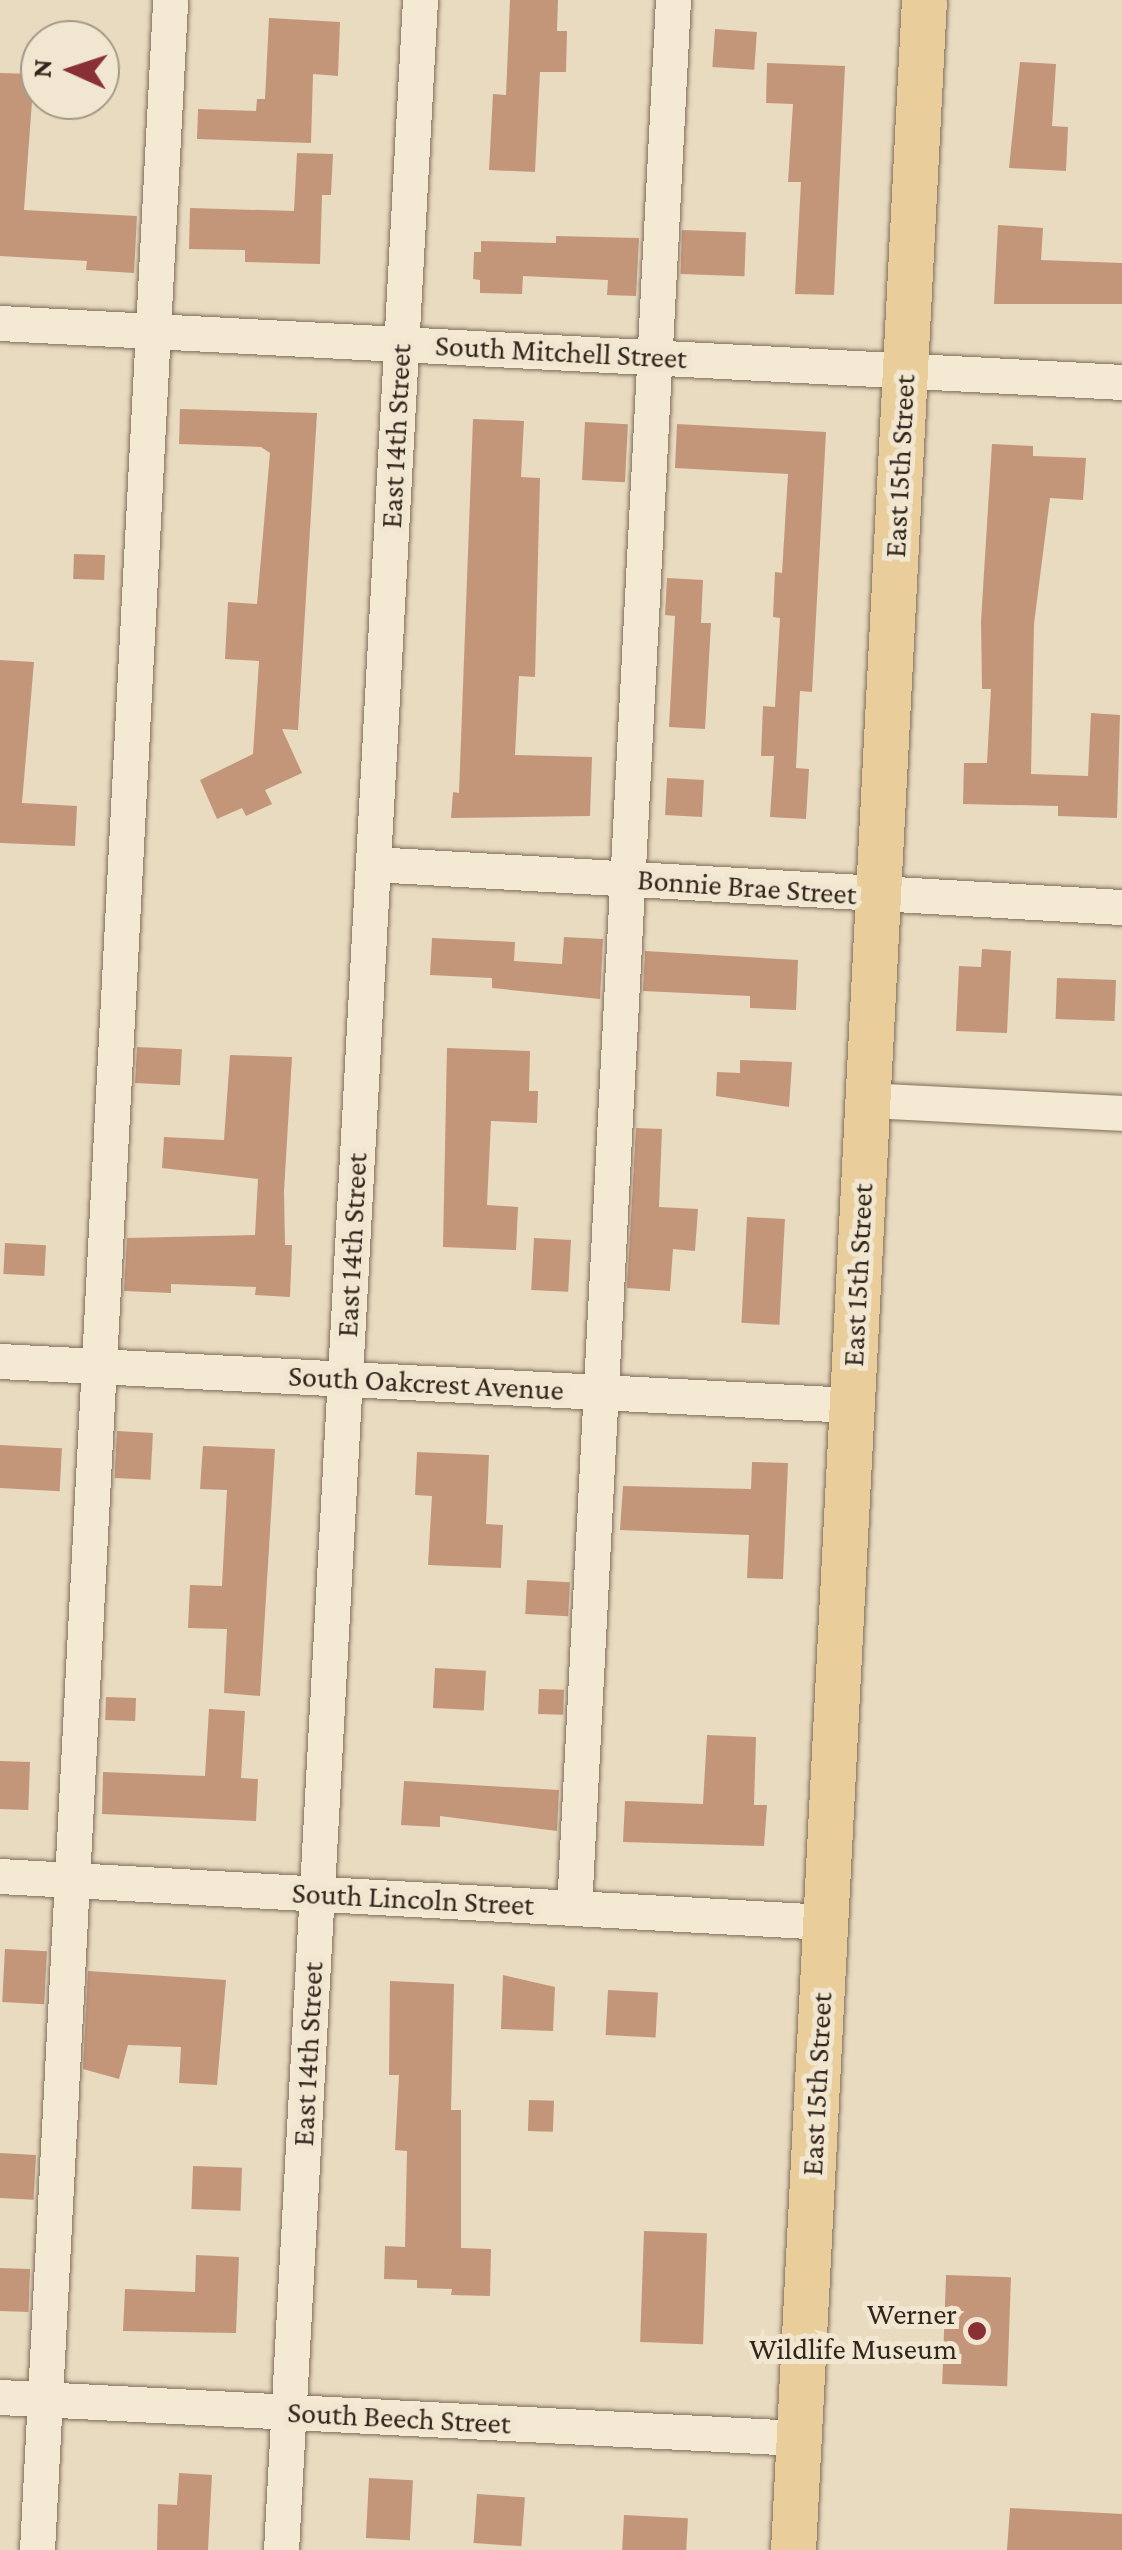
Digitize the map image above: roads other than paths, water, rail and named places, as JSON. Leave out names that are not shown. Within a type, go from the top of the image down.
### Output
[{"type":"main road","name":"East 15th Street","points":[[793,2550],[924,0]]},
{"type":"street","points":[[37,2550],[170,0]]},
{"type":"street","name":"East 14th Street","points":[[281,2550],[420,0]]},
{"type":"street","points":[[574,1908],[604,1392],[673,0]]},
{"type":"street","name":"South Mitchell Street","points":[[0,323],[1122,382]]},
{"type":"street","name":"Bonnie Brae Street","points":[[373,864],[1122,908]]},
{"type":"street","points":[[867,1100],[1122,1113]]},
{"type":"street","name":"South Oakcrest Avenue","points":[[0,1361],[852,1405]]},
{"type":"street","name":"South Lincoln Street","points":[[0,1876],[825,1922]]},
{"type":"street","name":"South Beech Street","points":[[0,2397],[799,2438]]},
{"type":"place","name":"Werner Wildlife Museum","points":[[977,2331]]}]
